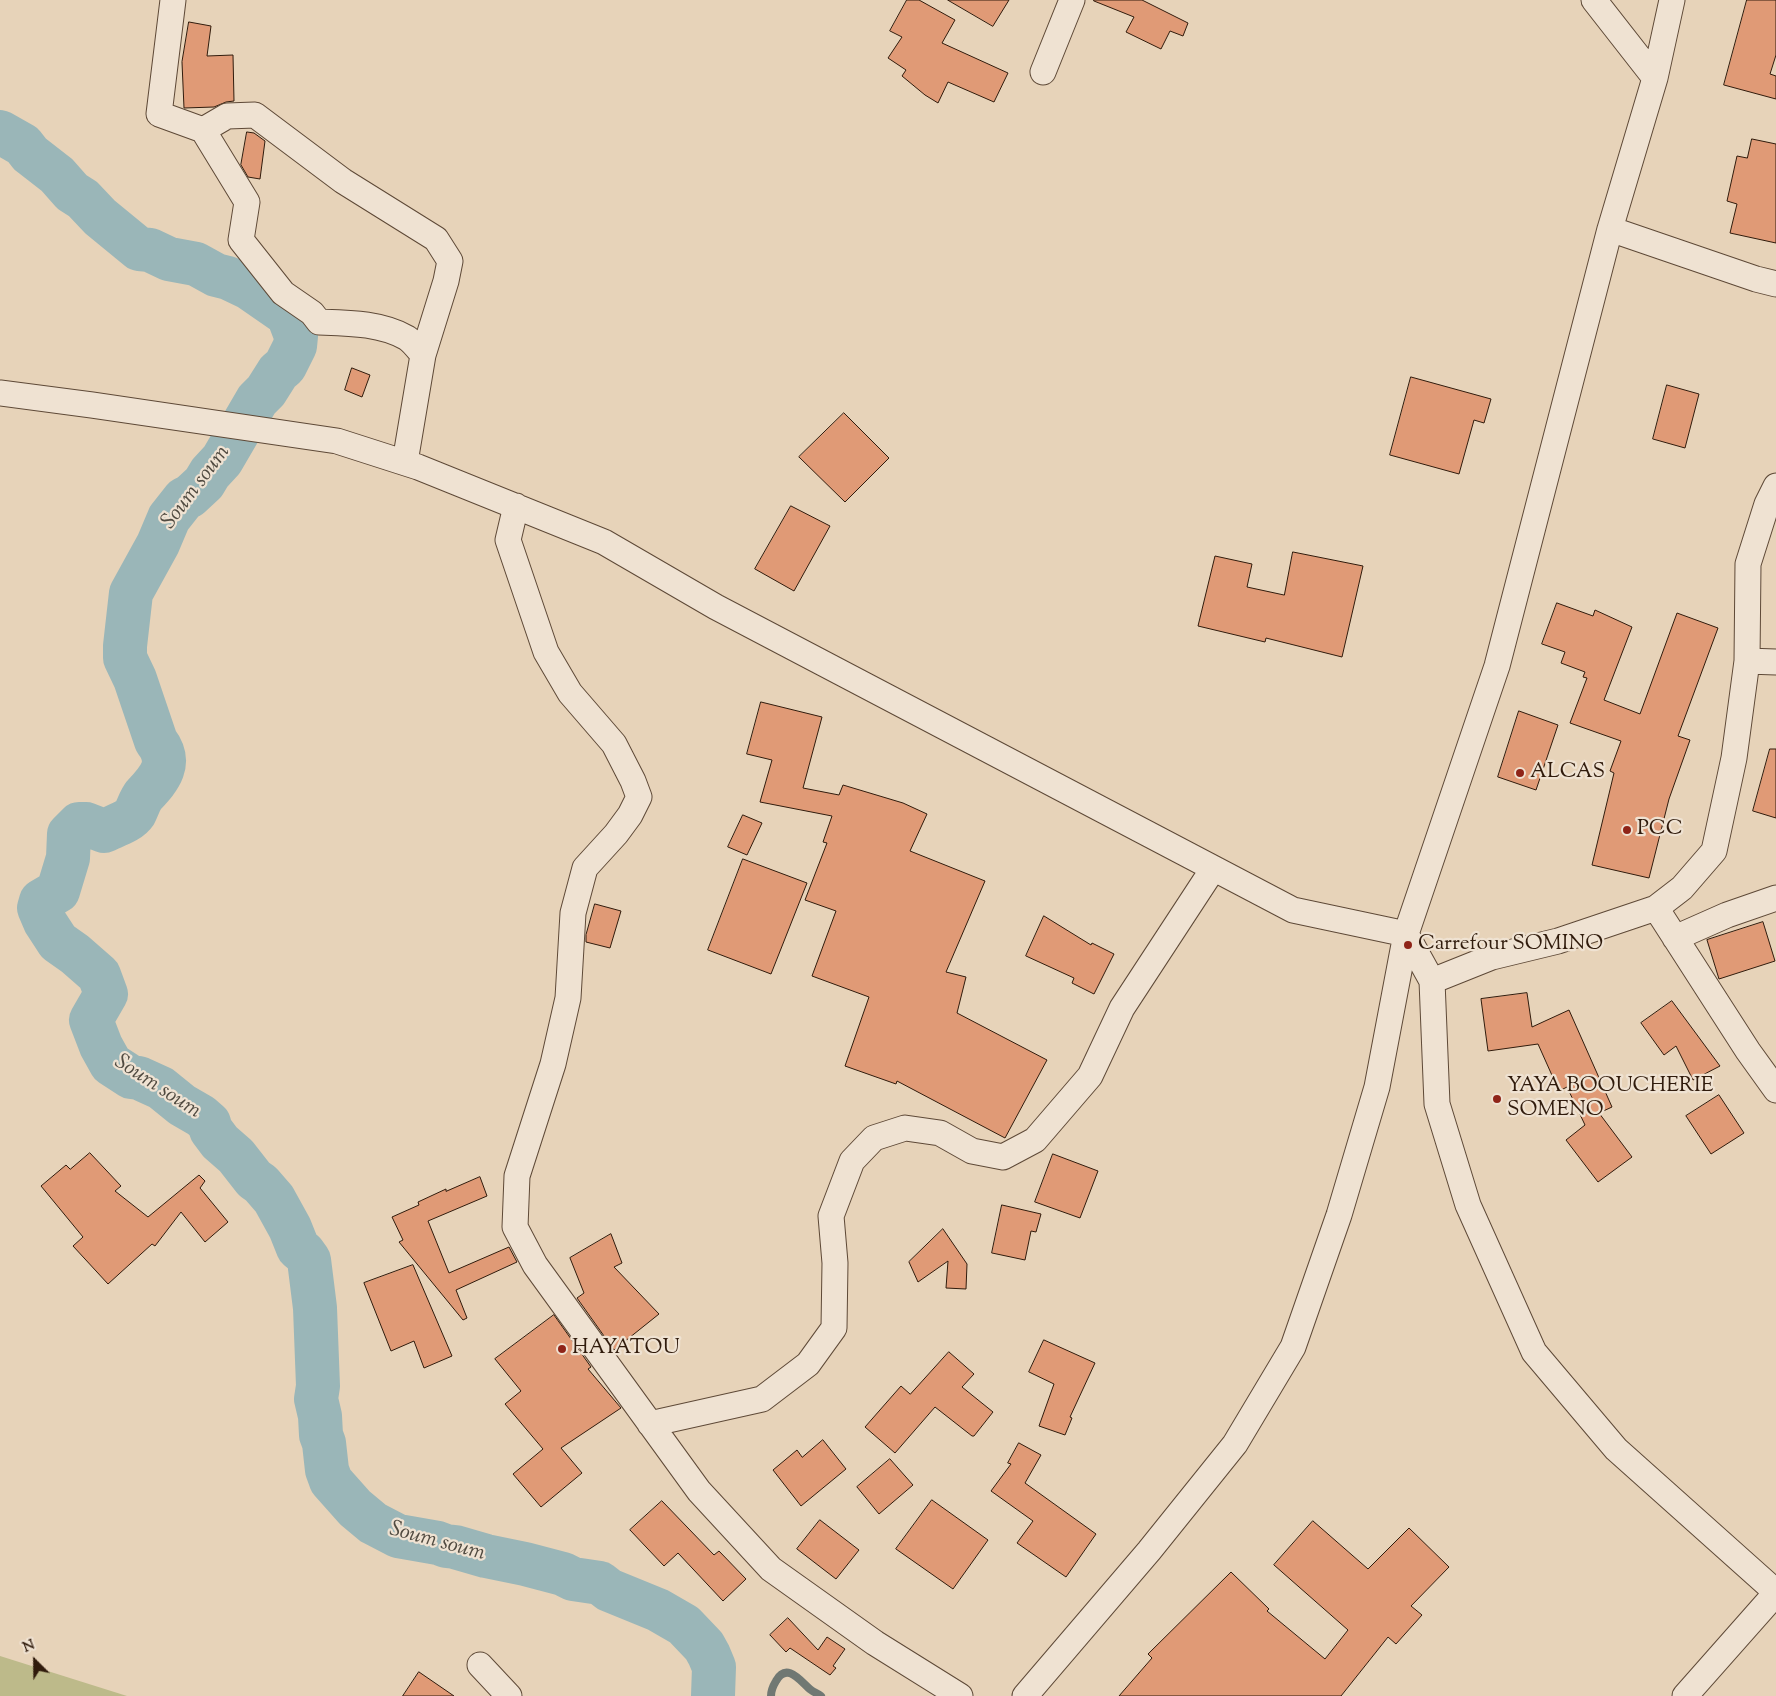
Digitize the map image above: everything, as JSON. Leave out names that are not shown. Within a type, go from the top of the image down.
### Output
[{"type":"street","points":[[173,0],[159,114],[203,130],[247,202],[241,240],[283,294],[312,313],[319,322],[351,323],[389,330],[409,339],[423,355]]},
{"type":"street","points":[[1042,72],[1072,0]]},
{"type":"street","points":[[1594,0],[1655,78]]},
{"type":"street","points":[[1025,1696],[1149,1551],[1235,1444],[1293,1347],[1339,1216],[1377,1087],[1406,934],[1497,666],[1610,229],[1655,78],[1672,0]]},
{"type":"street","points":[[203,130],[227,116],[255,115],[343,181],[436,239],[450,261],[446,281],[423,355],[404,462]]},
{"type":"street","points":[[1610,229],[1756,279],[1776,284]]},
{"type":"street","points":[[0,393],[337,441],[404,462],[604,542],[716,607],[1293,910],[1406,934],[1432,981],[1437,1104],[1468,1205],[1534,1352],[1616,1449],[1776,1592],[1685,1696]]},
{"type":"street","points":[[1432,981],[1492,957],[1558,941],[1656,908],[1682,888],[1714,851],[1734,758],[1747,661],[1748,564],[1767,504],[1776,486]]},
{"type":"street","points":[[516,506],[508,540],[546,652],[570,693],[614,744],[639,797],[630,815],[616,834],[585,868],[573,912],[568,998],[553,1064],[517,1176],[516,1227],[535,1266],[699,1491],[771,1569],[875,1643],[960,1696]]},
{"type":"street","points":[[1747,661],[1776,662]]},
{"type":"street","points":[[650,1424],[762,1398],[808,1364],[834,1328],[835,1263],[831,1216],[852,1161],[874,1138],[904,1128],[940,1133],[972,1151],[1003,1157],[1035,1140],[1090,1076],[1122,1008],[1213,869]]},
{"type":"street","points":[[1674,938],[1727,915],[1776,898]]},
{"type":"street","points":[[1656,908],[1748,1051],[1776,1090]]},
{"type":"street","points":[[480,1665],[509,1696]]},
{"type":"shaded area","points":[[0,1656],[127,1696],[0,1696]]},
{"type":"building","points":[[907,0],[919,0],[955,20],[942,43],[1008,73],[994,102],[948,82],[938,103],[902,76],[906,70],[888,58],[902,37],[890,31]]},
{"type":"building","points":[[948,0],[1009,0],[993,26]]},
{"type":"building","points":[[1094,0],[1142,0],[1188,23],[1183,36],[1170,31],[1161,49],[1126,32],[1134,17]]},
{"type":"building","points":[[1747,0],[1776,0],[1776,55],[1770,74],[1776,76],[1776,99],[1724,85]]},
{"type":"building","points":[[189,22],[211,26],[207,56],[233,55],[234,101],[214,107],[184,108],[182,62]]},
{"type":"building","points":[[247,132],[254,133],[265,141],[260,179],[248,177],[241,165]]},
{"type":"building","points":[[1752,139],[1776,144],[1776,243],[1730,233],[1737,204],[1727,201],[1737,156],[1747,158]]},
{"type":"building","points":[[352,368],[370,375],[362,397],[345,390]]},
{"type":"building","points":[[1411,377],[1491,399],[1484,423],[1474,420],[1459,474],[1390,455]]},
{"type":"building","points":[[1667,385],[1699,394],[1685,448],[1653,439]]},
{"type":"building","points":[[844,413],[889,458],[845,502],[799,457]]},
{"type":"building","points":[[791,506],[830,526],[794,591],[755,569]]},
{"type":"building","points":[[1293,552],[1363,566],[1342,657],[1266,638],[1265,642],[1198,626],[1215,556],[1252,564],[1247,587],[1284,595]]},
{"type":"building","points":[[1557,603],[1593,616],[1595,610],[1632,627],[1604,700],[1640,714],[1677,613],[1718,628],[1678,736],[1690,740],[1669,799],[1649,878],[1592,865],[1614,773],[1610,771],[1621,741],[1570,723],[1587,678],[1583,677],[1585,672],[1561,663],[1565,652],[1542,644]]},
{"type":"building","points":[[761,702],[822,717],[803,788],[839,795],[843,785],[903,803],[927,814],[910,851],[985,881],[946,972],[966,977],[957,1013],[1047,1060],[1005,1138],[897,1081],[896,1084],[845,1066],[869,997],[812,976],[836,911],[805,900],[827,843],[823,842],[832,816],[760,802],[772,760],[747,754]]},
{"type":"building","points":[[1519,711],[1558,725],[1536,790],[1498,777]]},
{"type":"building","points":[[1770,749],[1776,749],[1776,818],[1753,811]]},
{"type":"building","points":[[743,815],[762,823],[747,855],[728,847]]},
{"type":"building","points":[[743,859],[807,883],[771,974],[708,950]]},
{"type":"building","points":[[595,904],[621,911],[610,948],[586,942],[586,935]]},
{"type":"building","points":[[1044,916],[1091,945],[1092,943],[1114,954],[1094,994],[1072,983],[1074,978],[1026,956]]},
{"type":"building","points":[[1763,922],[1775,961],[1719,979],[1707,940]]},
{"type":"building","points":[[1527,993],[1532,1027],[1569,1010],[1612,1107],[1599,1113],[1632,1157],[1598,1182],[1566,1140],[1585,1125],[1567,1087],[1559,1091],[1538,1044],[1488,1051],[1481,999]]},
{"type":"building","points":[[1672,1001],[1720,1066],[1693,1080],[1676,1046],[1664,1055],[1641,1023]]},
{"type":"building","points":[[1719,1095],[1744,1133],[1711,1154],[1686,1116]]},
{"type":"building","points":[[90,1153],[121,1186],[115,1191],[148,1217],[199,1175],[205,1181],[200,1188],[228,1222],[205,1242],[181,1212],[155,1246],[152,1244],[108,1284],[73,1246],[83,1237],[41,1186],[66,1165],[70,1169]]},
{"type":"building","points":[[1053,1154],[1098,1171],[1080,1218],[1035,1202]]},
{"type":"building","points":[[480,1177],[487,1196],[428,1221],[449,1273],[509,1247],[517,1262],[456,1290],[467,1318],[463,1320],[399,1242],[403,1240],[392,1217],[419,1205],[418,1202],[446,1189],[446,1191]]},
{"type":"building","points":[[1002,1205],[1041,1214],[1036,1232],[1031,1231],[1025,1260],[992,1253]]},
{"type":"building","points":[[943,1229],[967,1264],[966,1289],[946,1288],[948,1261],[918,1282],[909,1262]]},
{"type":"building","points":[[611,1234],[622,1263],[614,1267],[659,1314],[614,1350],[577,1298],[584,1293],[570,1258]]},
{"type":"building","points":[[413,1265],[452,1356],[424,1368],[414,1341],[391,1351],[364,1283]]},
{"type":"building","points":[[554,1315],[591,1367],[588,1369],[621,1408],[561,1448],[582,1473],[541,1507],[513,1474],[543,1449],[505,1404],[521,1391],[495,1359]]},
{"type":"building","points":[[1044,1340],[1095,1363],[1070,1417],[1072,1418],[1065,1435],[1039,1426],[1054,1384],[1029,1372]]},
{"type":"building","points":[[949,1352],[974,1374],[962,1387],[993,1412],[974,1436],[972,1436],[935,1407],[895,1453],[865,1427],[901,1386],[910,1394]]},
{"type":"building","points":[[823,1440],[846,1469],[801,1506],[773,1470],[797,1450],[802,1457]]},
{"type":"building","points":[[1019,1443],[1041,1455],[1025,1483],[1096,1534],[1066,1577],[1017,1543],[1033,1521],[991,1491],[1011,1464],[1008,1463]]},
{"type":"building","points":[[890,1459],[913,1485],[879,1514],[857,1487]]},
{"type":"building","points":[[932,1500],[988,1540],[953,1589],[896,1549]]},
{"type":"building","points":[[662,1501],[714,1555],[719,1551],[746,1579],[723,1601],[678,1553],[664,1566],[630,1530]]},
{"type":"building","points":[[820,1520],[859,1550],[836,1579],[797,1549]]},
{"type":"building","points":[[1313,1521],[1368,1569],[1409,1528],[1449,1567],[1411,1606],[1422,1615],[1396,1644],[1388,1637],[1341,1696],[1119,1696],[1152,1658],[1148,1654],[1231,1572],[1269,1609],[1267,1611],[1325,1659],[1348,1630],[1274,1565]]},
{"type":"building","points":[[788,1618],[818,1650],[827,1637],[845,1649],[833,1666],[836,1668],[830,1675],[790,1648],[786,1652],[770,1635]]},
{"type":"building","points":[[419,1672],[454,1696],[403,1696]]},
{"type":"waterway","name":"Soum soum","points":[[0,132],[23,145],[30,154],[57,175],[72,192],[83,199],[100,217],[139,249],[150,250],[169,259],[196,264],[216,275],[228,278],[249,288],[288,315],[296,336],[295,346],[285,366],[278,372],[266,391],[257,400],[222,460],[204,483],[184,499],[169,518],[158,544],[131,593],[125,658],[135,679],[156,741],[164,756],[162,770],[143,797],[135,813],[129,819],[104,831],[86,824],[79,824],[69,834],[68,858],[58,891],[41,901],[39,908],[45,922],[58,942],[99,975],[106,994],[91,1020],[101,1046],[111,1064],[131,1077],[139,1078],[161,1088],[209,1123],[211,1130],[220,1142],[236,1156],[254,1179],[274,1199],[290,1228],[298,1248],[309,1260],[315,1308],[318,1386],[316,1399],[327,1470],[331,1481],[355,1508],[373,1523],[398,1536],[438,1543],[563,1574],[573,1579],[600,1583],[609,1590],[658,1610],[684,1625],[704,1646],[714,1667],[713,1696]]},
{"type":"waterway","points":[[771,1696],[772,1688],[776,1681],[780,1675],[785,1673],[794,1675],[821,1696]]},
{"type":"place","name":"ALCAS","points":[[1520,773]]},
{"type":"place","name":"PCC","points":[[1627,830]]},
{"type":"place","name":"Carrefour SOMINO","points":[[1408,945]]},
{"type":"place","name":"YAYA BOOUCHERIE SOMENO","points":[[1497,1099]]},
{"type":"place","name":"HAYATOU","points":[[562,1349]]}]
